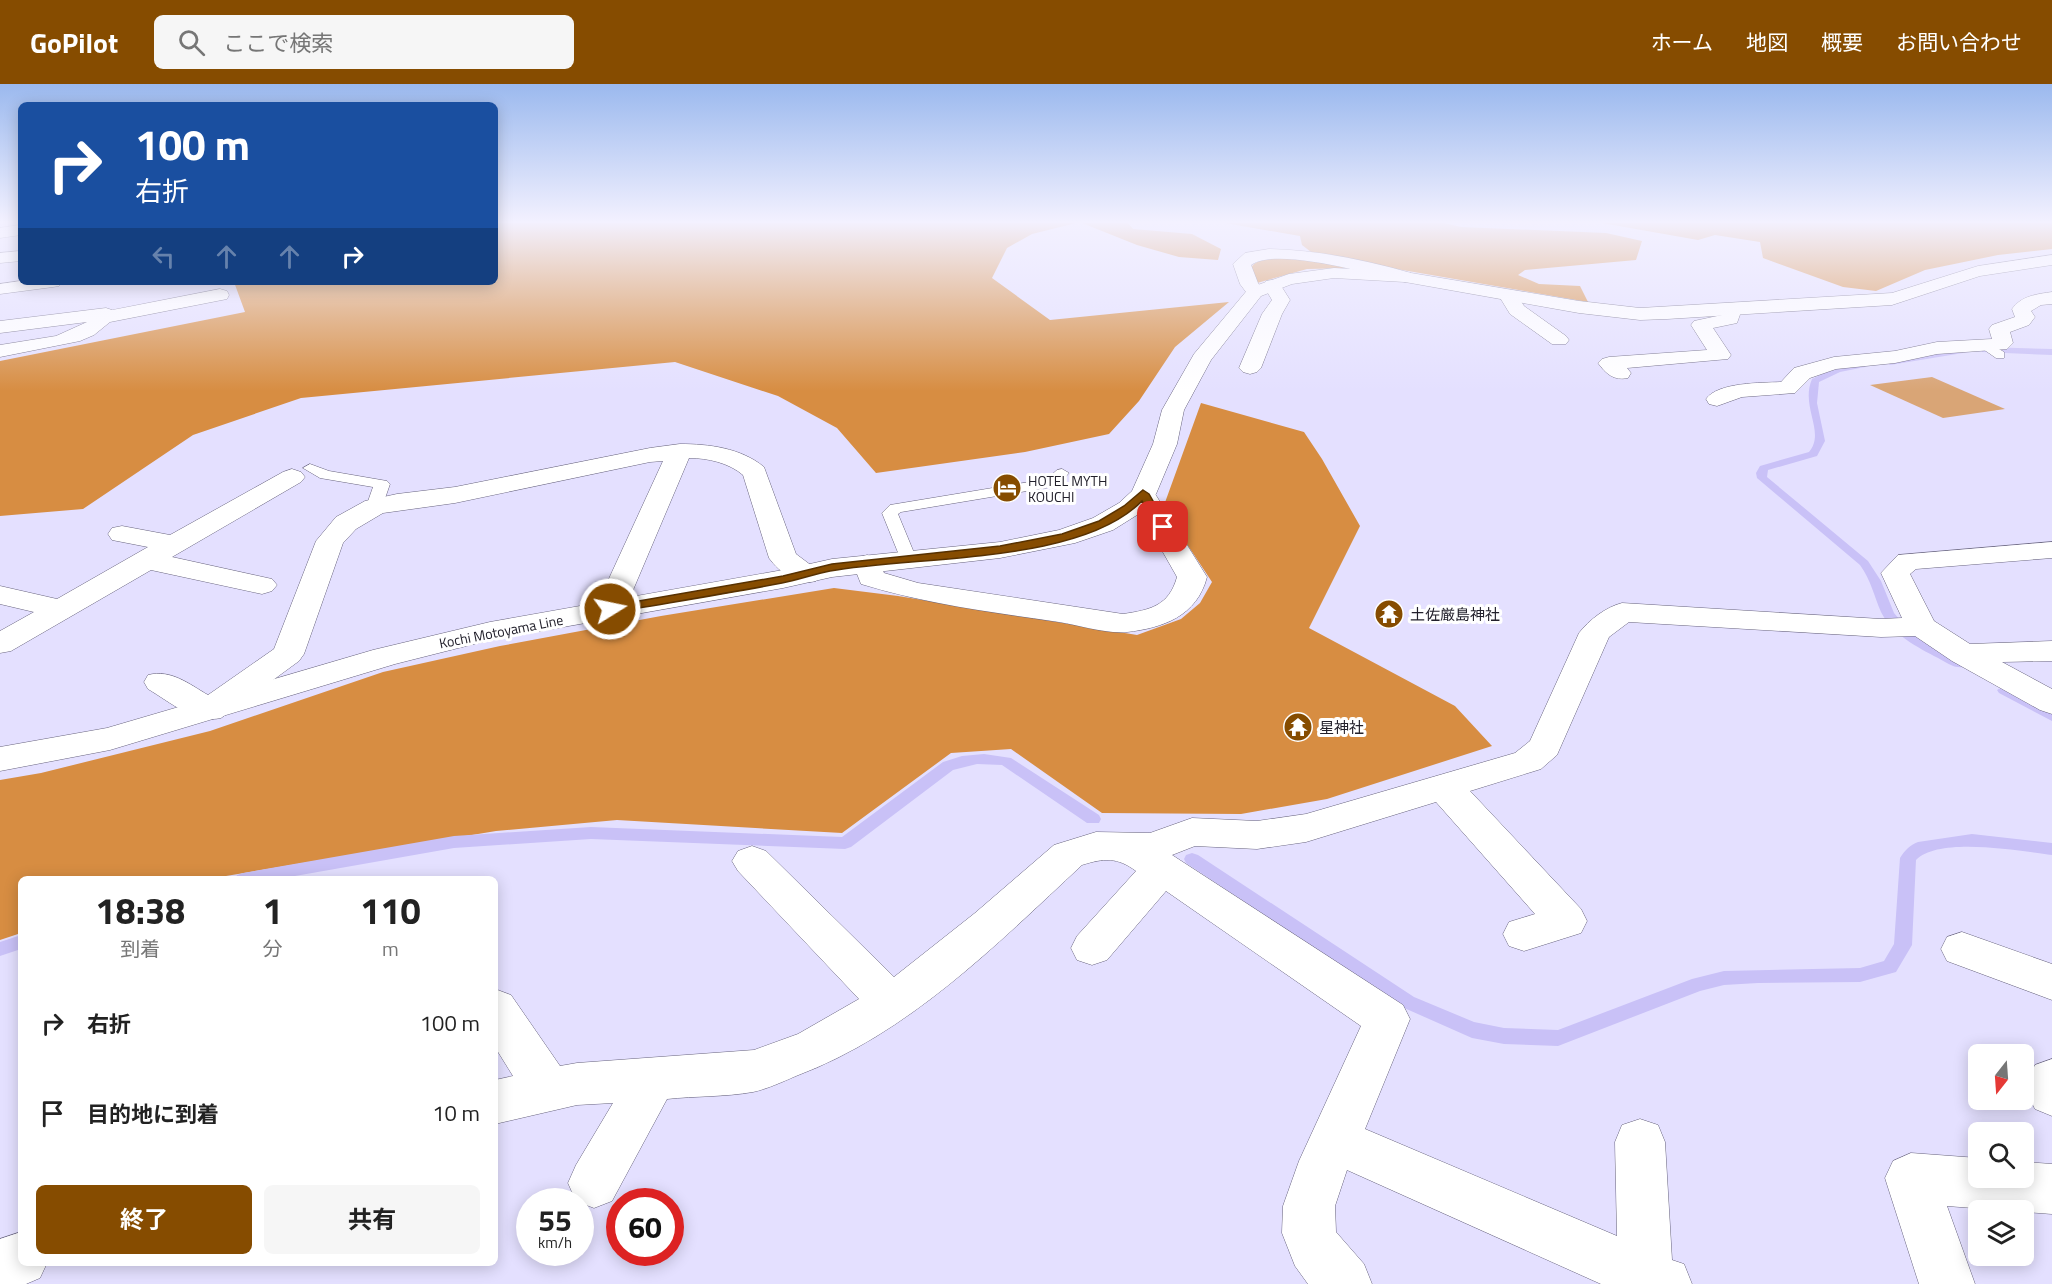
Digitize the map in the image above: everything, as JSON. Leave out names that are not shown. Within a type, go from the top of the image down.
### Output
[{"type":"street","points":[[1247,279],[1249,284],[1264,289],[1281,300],[1272,314],[1250,369]]},
{"type":"street","points":[[1264,289],[1297,279]]},
{"type":"street","points":[[1416,279],[1579,308],[1640,314],[1892,299],[1909,296],[1952,279]]},
{"type":"street","points":[[0,289],[30,285]]},
{"type":"street","name":"Kochi Motoyama Line","points":[[0,759],[73,747],[434,644],[610,609],[806,574],[832,567],[1000,550],[1065,537],[1102,524],[1128,509],[1143,494],[1165,444],[1173,410],[1201,358],[1264,289]]},
{"type":"street","points":[[0,351],[37,346],[89,331],[105,317],[220,295]]},
{"type":"street","points":[[1508,296],[1517,310],[1559,340]]},
{"type":"street","points":[[1717,399],[1739,391],[1787,388],[1802,373],[1834,363],[1895,357],[1937,348],[1992,349],[2003,343],[1999,329],[2022,321],[2025,317],[2021,309],[2025,305],[2052,298]]},
{"type":"street","points":[[1620,374],[1609,363],[1721,355],[1701,325],[1730,319],[1733,309]]},
{"type":"street","points":[[0,327],[98,313],[105,313],[105,317]]},
{"type":"street","points":[[610,609],[680,451]]},
{"type":"street","points":[[160,682],[209,710],[288,654],[330,541],[346,523],[374,507],[454,495],[650,455],[698,451],[744,463],[755,472],[783,558],[806,574]]},
{"type":"street","points":[[0,644],[301,472]]},
{"type":"street","points":[[867,564],[872,578],[914,591],[1123,623],[1152,619],[1177,607],[1190,590],[1192,577],[1143,494]]},
{"type":"street","points":[[122,534],[173,544]]},
{"type":"street","points":[[2052,550],[1908,561],[1895,573],[1921,626],[1963,654],[2052,703]]},
{"type":"street","points":[[145,560],[262,585]]},
{"type":"street","points":[[0,595],[60,609]]},
{"type":"street","points":[[1092,948],[1152,847],[1192,832],[1257,835],[1306,828],[1528,761],[1545,747],[1595,633],[1622,612],[1881,628],[1921,626]]},
{"type":"street","points":[[1963,654],[2052,651]]},
{"type":"street","points":[[1443,786],[1566,921],[1524,934]]},
{"type":"street","points":[[498,1101],[577,1084],[754,1071],[814,1048],[892,1004],[990,925],[1068,855],[1096,846],[1146,857],[1387,1019],[1310,1198],[1306,1218],[1314,1247],[1344,1284]]},
{"type":"street","points":[[752,861],[892,1004]]},
{"type":"street","points":[[1962,949],[2052,982]]},
{"type":"street","points":[[498,1013],[548,1089]]},
{"type":"street","points":[[594,1183],[652,1080]]},
{"type":"street","points":[[2052,1080],[2048,1087],[2052,1094]]},
{"type":"street","points":[[1335,1140],[1655,1280],[1640,1142]]},
{"type":"street","points":[[1947,1284],[1911,1178],[2052,1189]]},
{"type":"street","points":[[0,1266],[18,1260]]},
{"type":"lane","points":[[301,472],[382,484],[374,507]]},
{"type":"lane","points":[[909,560],[890,513],[896,508],[1052,483],[1062,473]]},
{"type":"shaded area","points":[[498,279],[993,279],[1050,320],[1229,302],[1175,347],[1139,401],[1109,434],[1025,452],[876,473],[837,428],[778,396],[675,362],[301,398],[193,435],[83,509],[0,516],[0,361],[245,312],[235,285],[498,285]]},
{"type":"shaded area","points":[[1255,279],[1271,279],[1257,283]]},
{"type":"shaded area","points":[[1454,279],[1527,279],[1539,284],[1580,286],[1588,302]]},
{"type":"shaded area","points":[[1821,279],[1904,279],[1876,291],[1843,287]]},
{"type":"shaded area","points":[[1932,377],[2005,409],[1943,418],[1870,385]]},
{"type":"shaded area","points":[[1201,403],[1304,432],[1360,526],[1309,628],[1455,706],[1492,746],[1327,799],[1241,814],[1102,813],[1011,749],[951,753],[842,833],[617,820],[496,831],[226,876],[18,876],[18,934],[0,940],[0,780],[41,773],[210,731],[383,672],[500,646],[661,616],[834,588],[898,596],[1137,635],[1181,619],[1200,603],[1212,582],[1163,508]]},
{"type":"waterway","points":[[1985,350],[2052,352]]},
{"type":"waterway","points":[[1890,362],[1960,351]]},
{"type":"waterway","points":[[1862,365],[1837,370],[1815,381],[1812,403],[1821,433],[1818,447],[1813,454],[1764,468],[1761,473],[1762,478],[1864,563],[1875,581],[1888,613],[1900,629],[1959,664]]},
{"type":"waterway","points":[[2004,690],[2052,717]]},
{"type":"waterway","points":[[260,876],[454,842],[591,833],[845,843],[948,766],[977,759],[1006,761],[1093,819]]},
{"type":"waterway","points":[[1192,859],[1408,1002],[1472,1030],[1504,1036],[1558,1038],[1698,984],[1724,978],[1860,975],[1890,967],[1903,945],[1908,858],[1918,848],[1972,840],[2052,849]]},
{"type":"waterway","points":[[0,949],[18,943]]},
{"type":"place","name":"HOTEL MYTH KOUCHI","points":[[1007,488]]},
{"type":"place","name":"土佐厳島神社","points":[[1389,614]]},
{"type":"place","name":"星神社","points":[[1298,727]]},
{"type":"route","points":[[610,609],[783,579],[832,567],[1000,550],[1065,537],[1102,524],[1128,509],[1143,494],[1163,527]]}]
